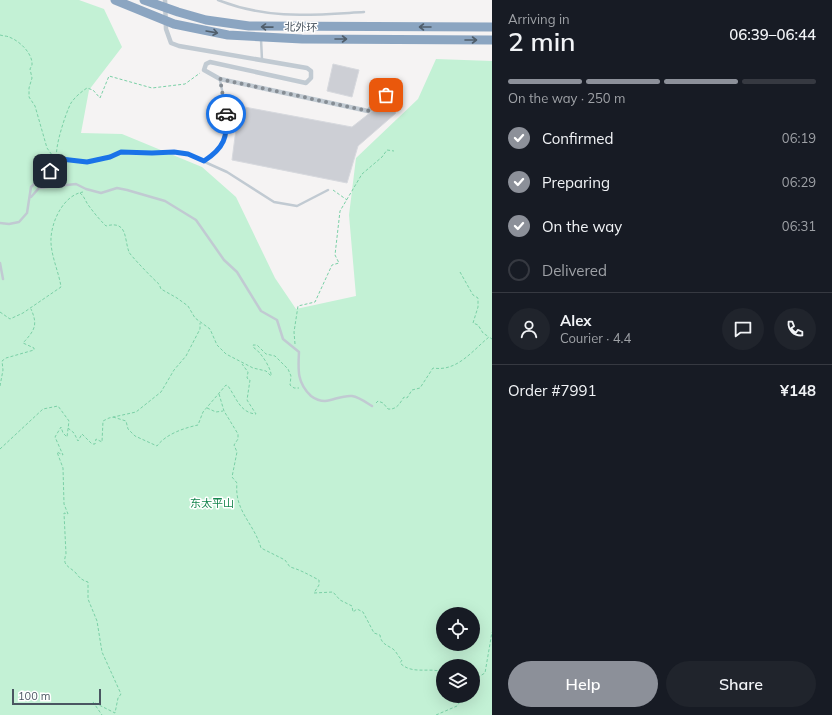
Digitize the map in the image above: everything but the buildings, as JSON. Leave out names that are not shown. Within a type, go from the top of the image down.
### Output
[{"type":"highway","name":"北外环","points":[[115,0],[174,24],[228,35],[302,39],[492,40]]},
{"type":"highway","name":"北外环","points":[[144,0],[206,20],[249,26],[492,27]]},
{"type":"street","points":[[166,0],[166,29],[171,43],[179,46],[307,68],[311,71],[312,78],[306,83],[210,62],[206,64],[204,69],[210,75],[220,79],[368,111],[386,95]]},
{"type":"lane","points":[[218,0],[236,7],[266,14],[326,14],[364,12]]},
{"type":"lane","points":[[261,37],[262,60]]},
{"type":"lane","points":[[204,161],[215,154],[225,140],[227,127],[220,79]]},
{"type":"lane","points":[[0,223],[9,224],[20,222],[27,213],[31,197],[31,187],[61,159],[87,162],[110,157],[121,152],[174,152],[188,154],[227,172],[274,202],[297,206],[328,190]]},
{"type":"lane","points":[[31,197],[39,188],[61,184],[76,184],[101,193],[117,188],[165,201],[191,215],[224,260],[237,272],[261,311],[277,320],[283,339],[299,352],[298,373],[303,386],[318,400],[324,401],[336,397],[352,396],[372,406]]},
{"type":"lane","points":[[0,263],[3,279]]},
{"type":"path","points":[[0,35],[9,37],[27,50],[32,56],[32,65],[30,69],[32,78],[29,88],[29,97],[35,106],[48,148],[52,155],[61,159]]},
{"type":"path","points":[[57,158],[56,154],[70,104],[87,88],[93,90],[100,98],[109,76],[152,88],[185,84],[193,80],[204,69]]},
{"type":"path","points":[[295,349],[294,332],[298,306],[315,302],[332,265],[339,263],[335,255],[340,211],[362,174],[382,157],[387,150],[394,151]]},
{"type":"path","points":[[328,190],[334,191],[347,200]]},
{"type":"path","points":[[0,312],[10,319],[31,308],[61,287],[51,239],[53,227],[62,206],[70,196],[94,191]]},
{"type":"path","points":[[80,193],[84,196],[89,207],[106,226],[116,224],[120,226],[127,240],[129,253],[159,284],[161,289],[188,306],[195,318],[210,329],[217,345],[226,354],[242,363],[266,371],[271,376],[269,365],[253,345],[257,345],[265,351],[266,354],[275,356],[288,369],[291,376],[290,385],[294,388],[303,386]]},
{"type":"path","points":[[460,272],[473,295],[478,298],[478,307],[473,323],[478,325],[483,333],[492,340]]},
{"type":"path","points":[[0,386],[3,370],[2,361],[6,358],[34,350],[34,348],[23,343],[35,326],[35,320],[31,308]]},
{"type":"path","points":[[68,428],[74,433],[78,441],[82,434],[92,444],[95,444],[96,439],[102,442],[103,421],[113,417],[136,412],[161,392],[174,370],[186,356],[200,328],[200,322]]},
{"type":"path","points":[[372,406],[378,401],[383,403],[388,409],[397,407],[412,390],[420,388],[433,368],[449,368],[468,357],[475,348],[488,337]]},
{"type":"path","points":[[113,417],[126,420],[128,429],[135,436],[157,446],[161,440],[185,427],[198,425],[207,408],[226,385],[244,409],[256,414],[247,400],[250,380],[247,378],[248,372],[242,363]]},
{"type":"path","points":[[219,394],[224,411],[238,434],[238,439],[234,445],[237,452],[232,477],[237,483],[236,495],[241,510],[259,538],[261,548],[285,560],[290,567],[300,569],[307,575],[319,580],[319,585],[314,592],[333,592],[340,600],[352,606],[353,612],[357,609],[363,612],[374,633],[380,635],[380,640],[392,648],[402,660],[400,663],[401,665],[410,670],[436,671]]},
{"type":"path","points":[[0,449],[43,409],[58,406],[69,421],[67,437],[63,433],[61,427],[55,437],[63,455],[57,452],[63,468],[64,504],[68,514],[64,513],[66,554],[64,559],[65,565],[79,578],[88,582],[88,599],[97,622],[102,652],[121,694],[118,698],[115,713],[93,702],[102,715]]},
{"type":"path","points":[[207,408],[216,412],[224,411]]},
{"type":"path","points":[[480,675],[485,672],[492,632]]},
{"type":"path","points":[[436,715],[457,706],[459,703]]},
{"type":"green space","name":"东太平山","points":[[0,0],[79,0],[104,9],[122,47],[89,90],[81,133],[122,134],[202,167],[236,197],[275,278],[296,309],[356,296],[349,215],[356,158],[418,99],[436,59],[492,61],[492,715],[0,715]]},
{"type":"way so far","points":[[226,114],[226,106],[220,79],[368,111],[386,95]]},
{"type":"route","points":[[50,171],[61,159],[73,159],[87,162],[110,157],[121,152],[174,152],[188,154],[204,161],[215,154],[225,140],[227,127],[226,114]]}]
